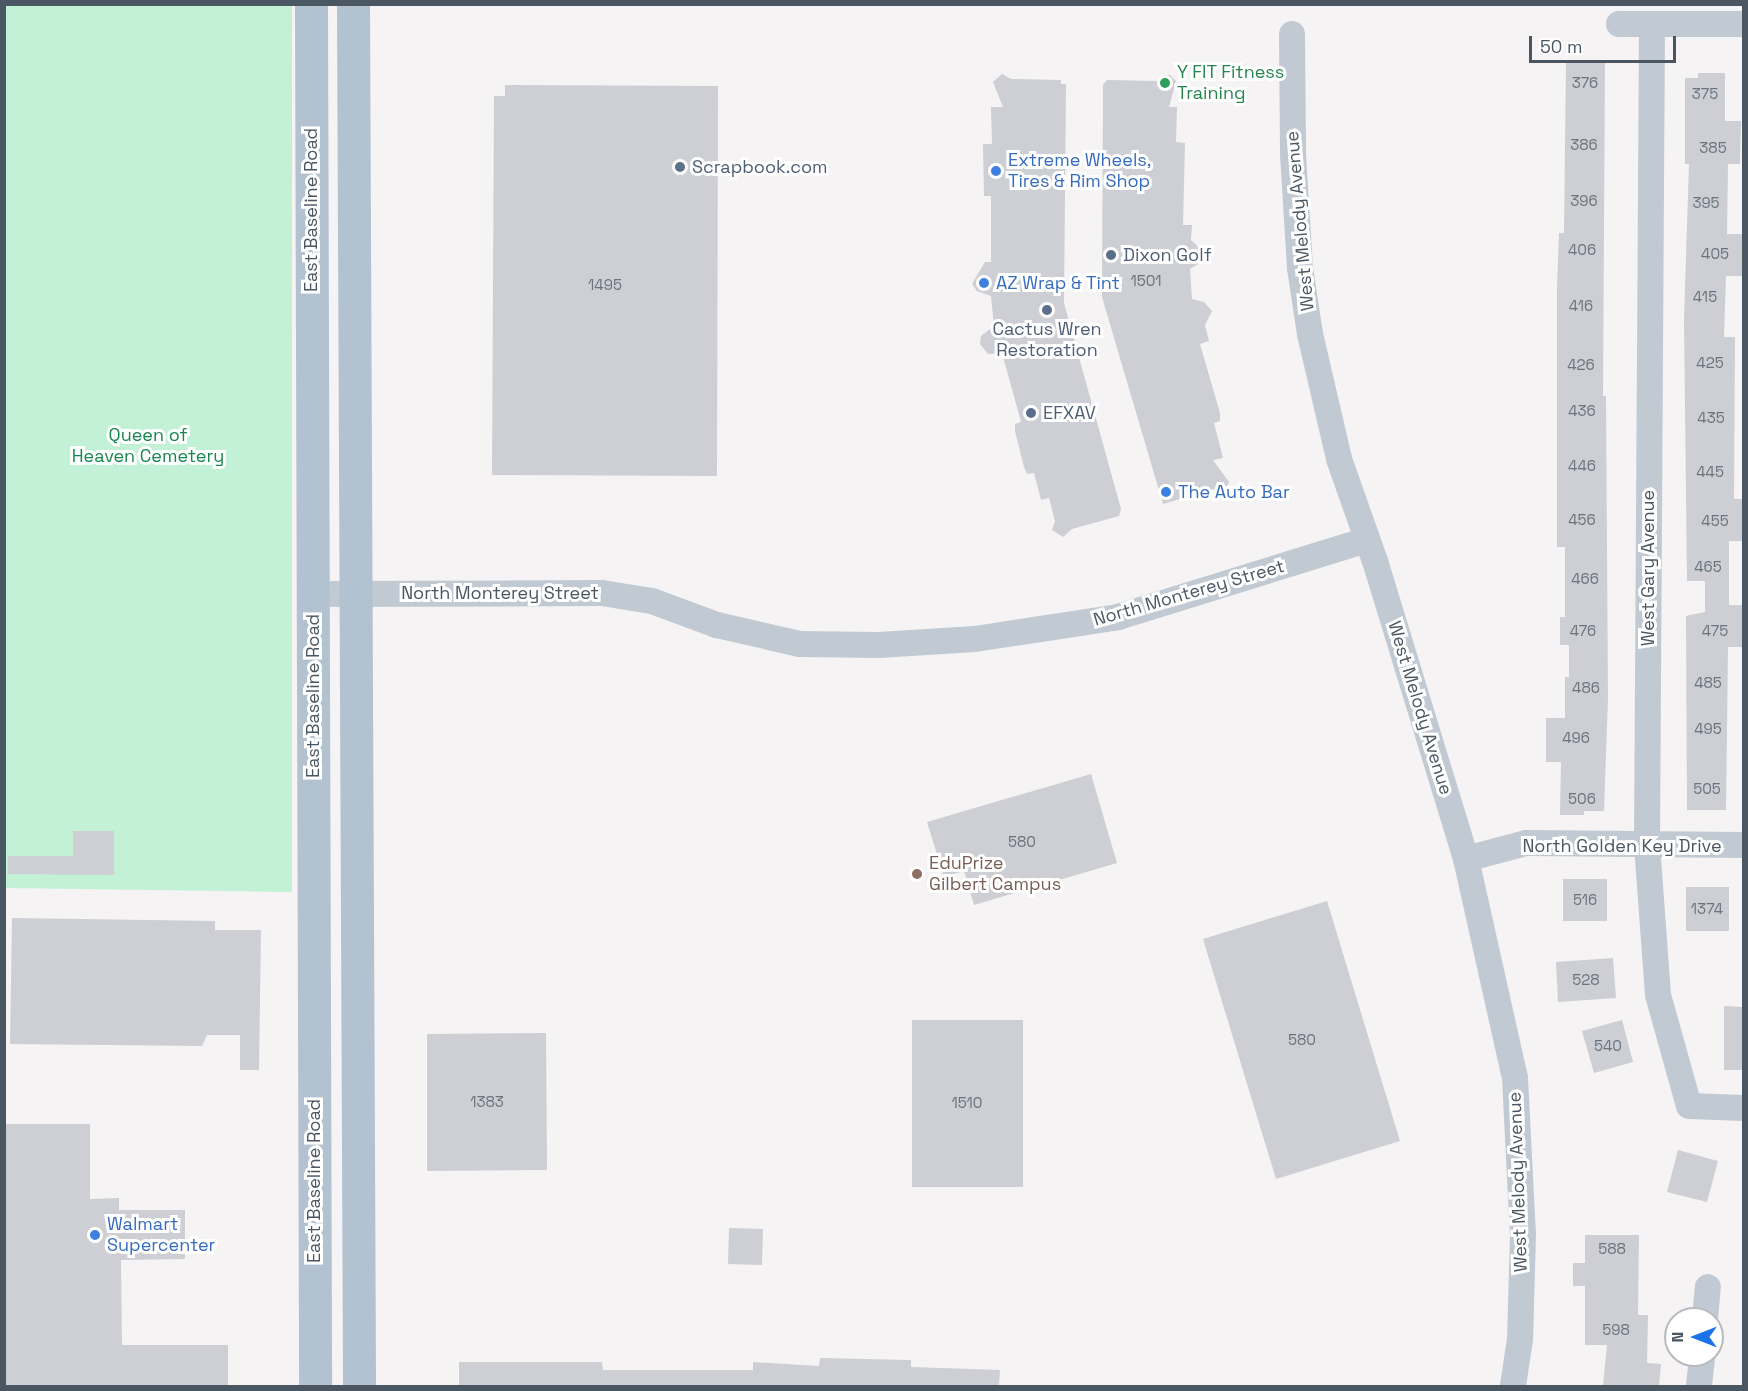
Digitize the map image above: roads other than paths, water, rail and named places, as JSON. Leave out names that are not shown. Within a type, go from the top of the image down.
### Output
[{"type":"main road","name":"East Baseline Road","points":[[311,4],[315,1386]]},
{"type":"main road","points":[[353,4],[344,593],[359,1386]]},
{"type":"street","points":[[1619,24],[1743,24]]},
{"type":"street","name":"West Gary Avenue","points":[[1652,25],[1647,845],[1658,995],[1689,1106],[1743,1108]]},
{"type":"street","name":"West Melody Avenue","points":[[1292,34],[1293,154],[1300,268],[1310,334],[1339,459],[1466,859],[1515,1078],[1523,1234],[1520,1339],[1513,1386]]},
{"type":"street","name":"North Monterey Street","points":[[344,593],[602,593],[652,601],[717,625],[800,644],[879,645],[975,639],[1118,617],[1366,540]]},
{"type":"street","name":"North Golden Key Drive","points":[[1466,859],[1526,843],[1743,845]]},
{"type":"street","points":[[1706,1307],[1708,1287]]},
{"type":"street","points":[[1699,1386],[1701,1367]]},
{"type":"place","name":"Y FIT Fitness Training","points":[[1165,83]]},
{"type":"place","name":"Scrapbook.com","points":[[680,167]]},
{"type":"place","name":"Extreme Wheels, Tires & Rim Shop","points":[[996,171]]},
{"type":"place","name":"Dixon Golf","points":[[1111,255]]},
{"type":"place","name":"AZ Wrap & Tint","points":[[984,283]]},
{"type":"place","name":"Cactus Wren Restoration","points":[[1047,310]]},
{"type":"place","name":"EFXAV","points":[[1031,413]]},
{"type":"place","name":"The Auto Bar","points":[[1166,492]]},
{"type":"place","name":"EduPrize Gilbert Campus","points":[[917,874]]},
{"type":"place","name":"Walmart Supercenter","points":[[95,1235]]},
{"type":"park label","name":"Queen of Heaven Cemetery","points":[[148,446]]}]
